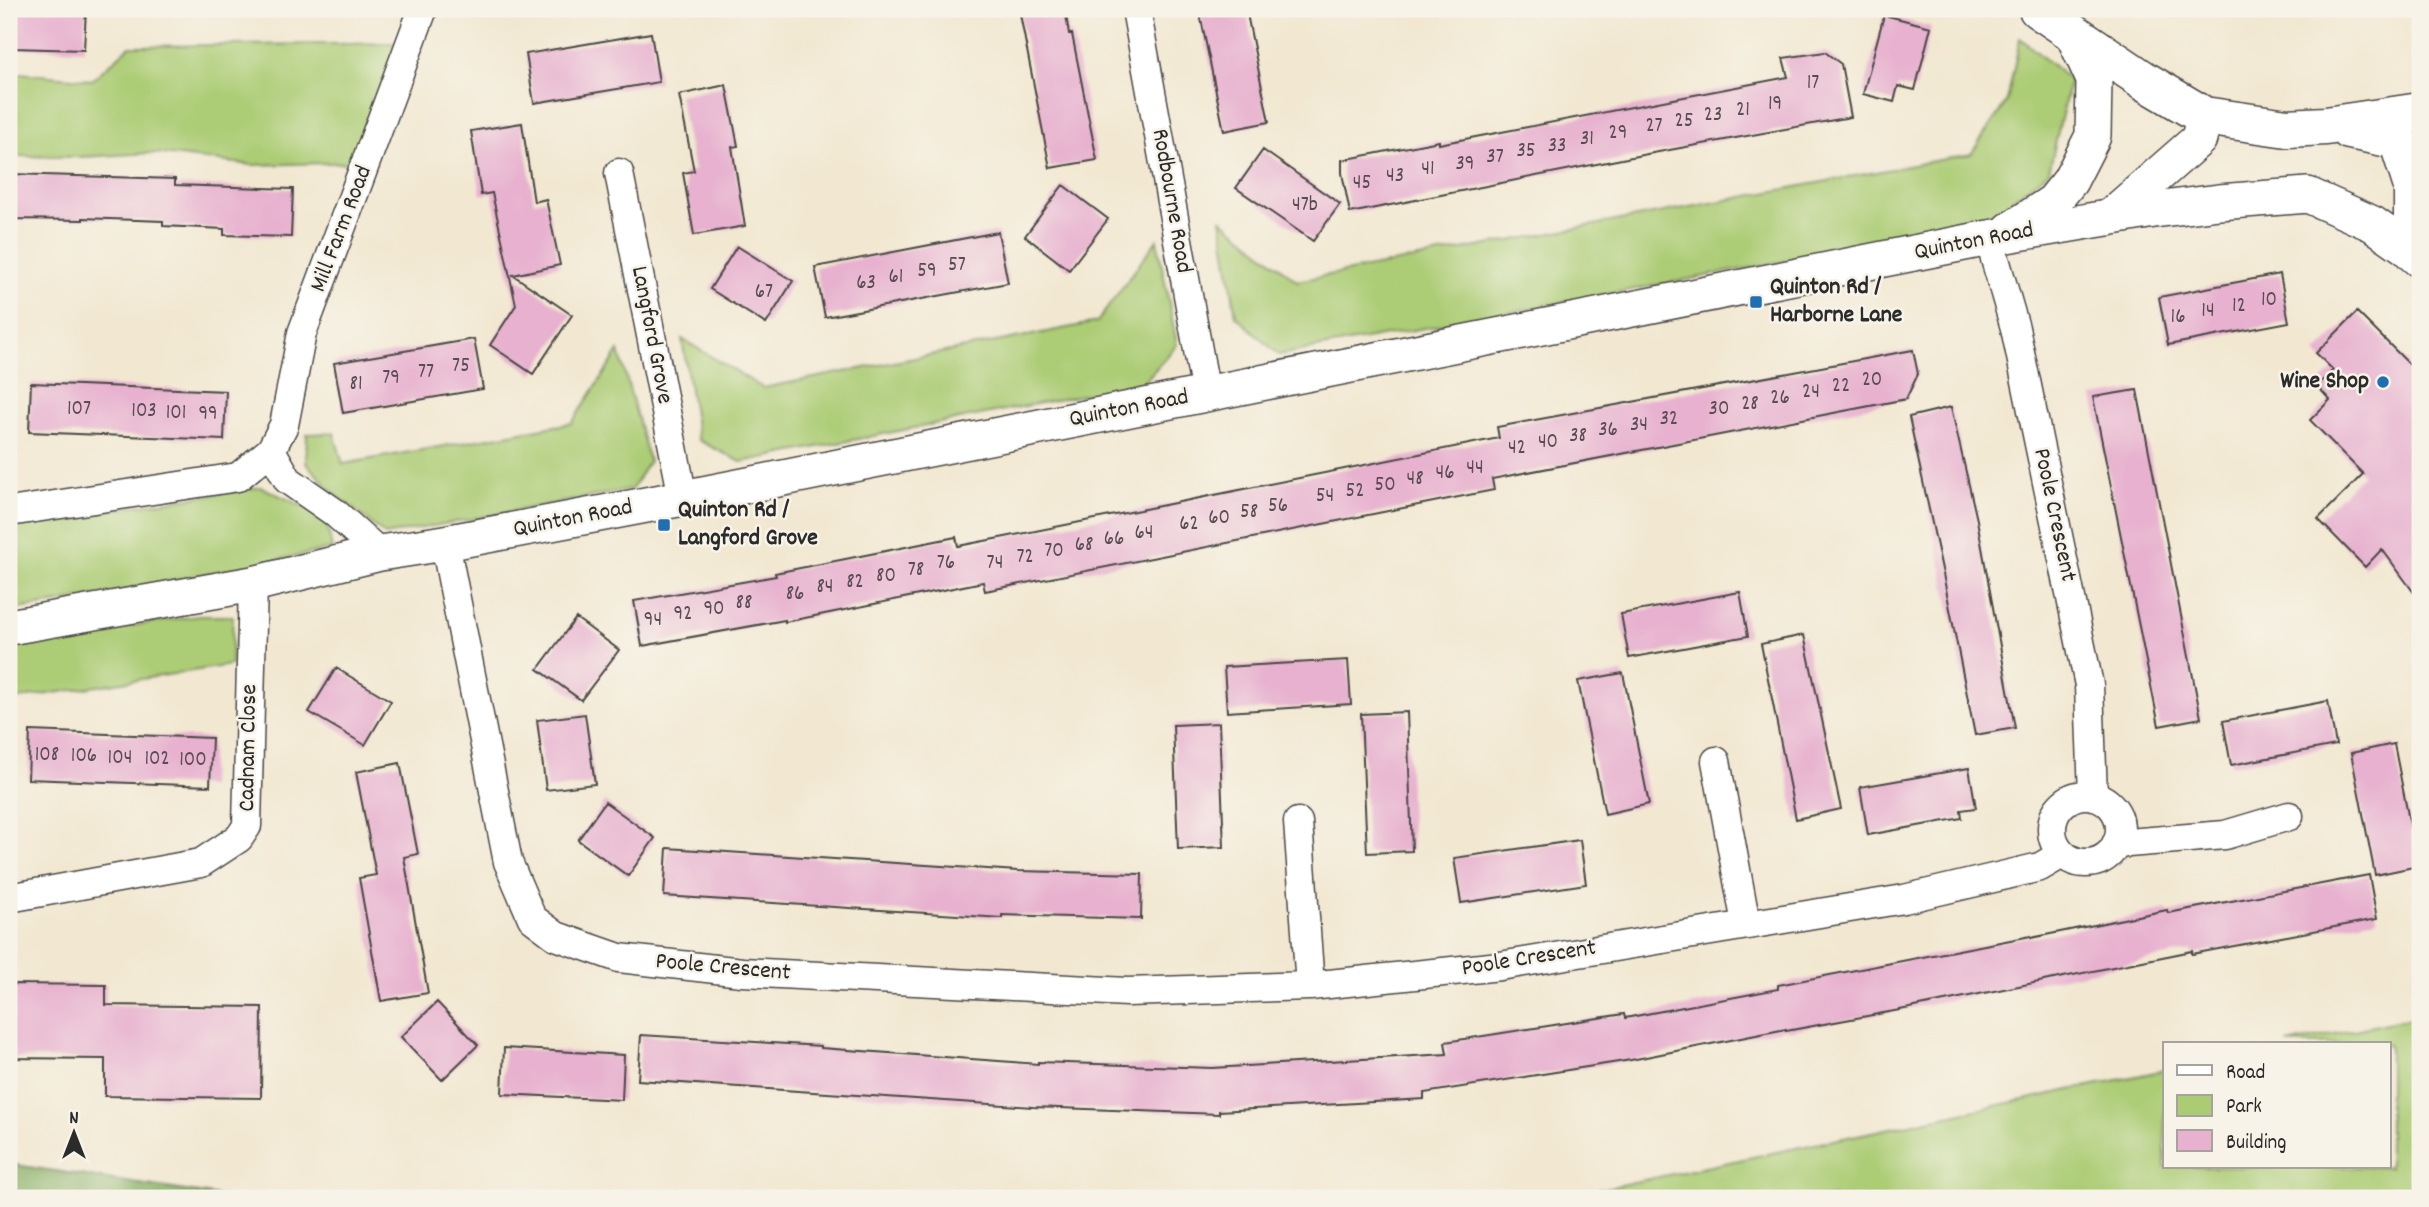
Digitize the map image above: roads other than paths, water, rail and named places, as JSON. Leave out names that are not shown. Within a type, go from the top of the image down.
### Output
[{"type":"main road","points":[[2038,9],[2204,116],[2287,128],[2326,126],[2420,112]]},
{"type":"main road","points":[[2326,126],[2398,140],[2413,187],[2416,255]]},
{"type":"street","name":"Mill Farm Road","points":[[9,512],[238,477],[271,450],[284,425],[302,333],[423,9]]},
{"type":"street","name":"Rodbourne Road","points":[[1136,9],[1206,394]]},
{"type":"street","points":[[1993,238],[2053,202],[2070,181],[2093,136],[2094,80],[2071,32]]},
{"type":"street","points":[[2109,218],[2199,139],[2204,116]]},
{"type":"street","name":"Langford Grove","points":[[619,173],[683,498]]},
{"type":"street","name":"Quinton Road","points":[[9,626],[253,584],[380,553],[683,498],[1993,238],[2109,218],[2219,202],[2308,195],[2373,224],[2416,255]]},
{"type":"street","name":"Poole Crescent","points":[[1993,238],[2015,328],[2089,685],[2092,796]]},
{"type":"street","points":[[271,450],[288,480],[334,512],[380,553]]},
{"type":"street","name":"Poole Crescent","points":[[445,543],[509,862],[532,918],[556,936],[619,958],[742,972],[1127,992],[1310,986],[1500,966],[1904,898],[2040,867],[2062,854]]},
{"type":"street","name":"Cadnam Close","points":[[9,898],[201,863],[239,838],[247,826],[253,584]]},
{"type":"street","points":[[1716,761],[1746,924]]},
{"type":"street","points":[[2092,796],[2104,800],[2113,809],[2120,832],[2110,853],[2091,863],[2071,860],[2055,845],[2052,835],[2055,813],[2071,798],[2092,796]]},
{"type":"street","points":[[2116,844],[2225,835],[2289,816]]},
{"type":"street","points":[[1298,822],[1310,986]]},
{"type":"place","name":"Quinton Rd / Harborne Lane","points":[[1756,302]]},
{"type":"place","name":"Wine Shop","points":[[2383,382]]},
{"type":"place","name":"Quinton Rd / Langford Grove","points":[[664,525]]}]
